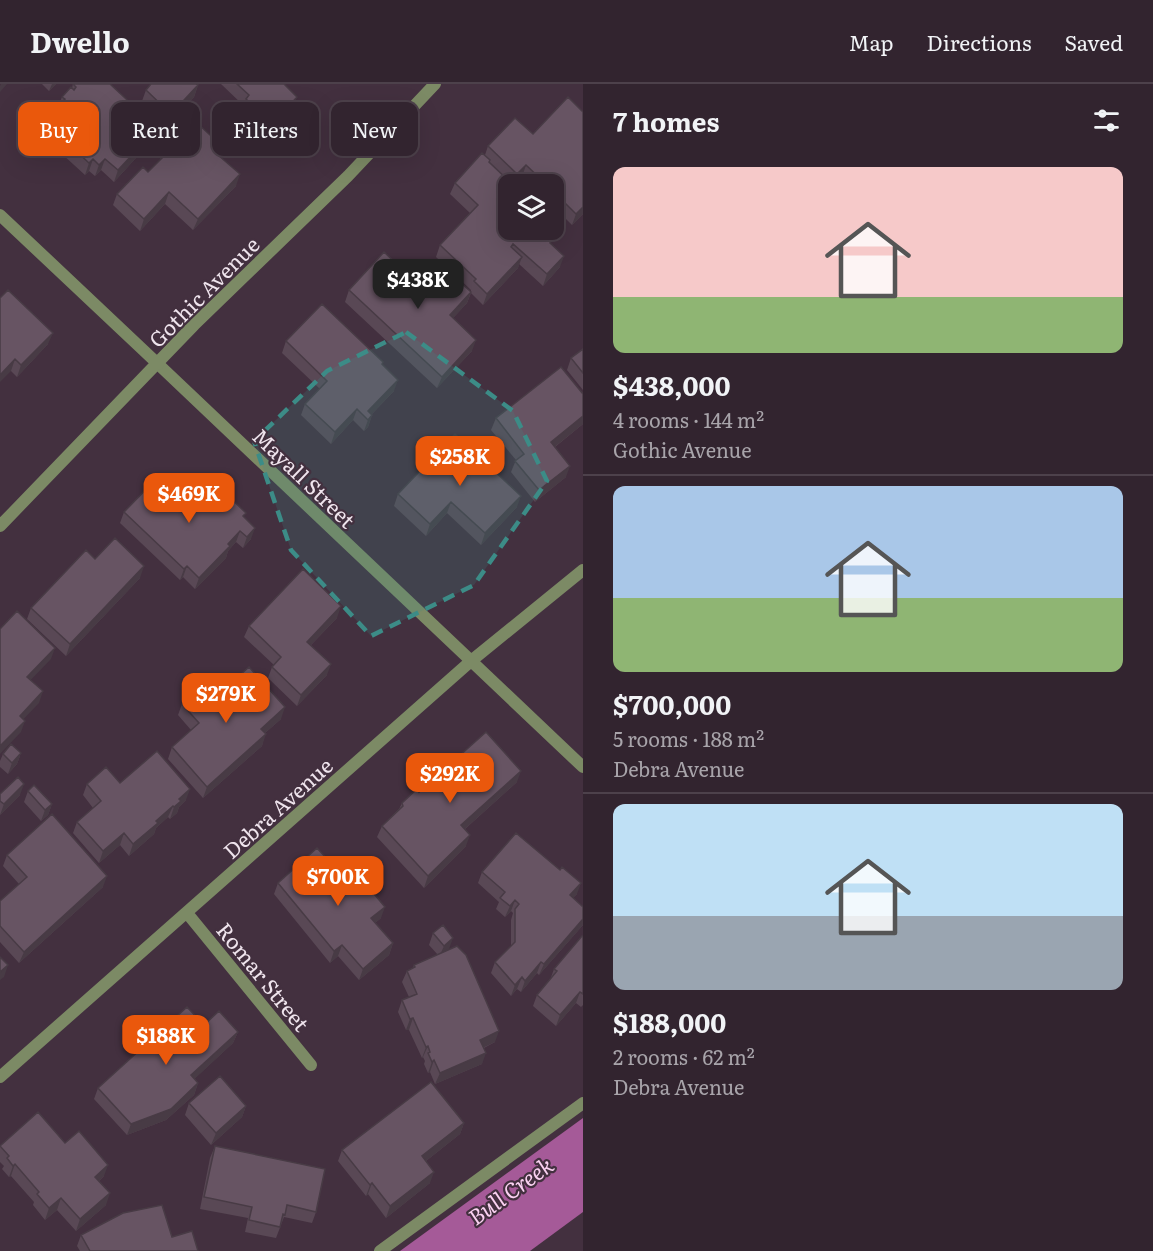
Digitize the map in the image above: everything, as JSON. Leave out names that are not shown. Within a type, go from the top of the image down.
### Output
[{"type":"street","name":"Gothic Avenue","points":[[0,526],[194,325],[348,176],[435,84]]},
{"type":"street","name":"Mayall Street","points":[[0,214],[583,767]]},
{"type":"street","name":"Debra Avenue","points":[[0,1077],[471,661],[583,570]]},
{"type":"street","name":"Romar Street","points":[[187,913],[311,1065]]},
{"type":"street","points":[[380,1251],[583,1103]]},
{"type":"highlighted area","points":[[406,332],[513,411],[547,481],[474,585],[371,636],[291,550],[254,441],[327,371]]},
{"type":"water","name":"Bull Creek","points":[[583,1118],[583,1212],[530,1251],[400,1251]]},
{"type":"building","points":[[73,84],[110,84],[129,102],[111,102],[111,156],[131,156],[118,170],[105,159],[99,165],[93,159],[89,163],[82,156],[99,156],[99,102],[62,102],[65,99],[62,97],[71,87],[74,90],[76,87]]},
{"type":"building","points":[[151,84],[198,85],[182,102],[158,102],[146,90]]},
{"type":"building","points":[[237,84],[284,84],[297,97],[292,102],[249,102],[246,99],[249,95]]},
{"type":"building","points":[[568,97],[583,112],[583,207],[576,214],[564,202],[564,174],[535,174],[526,165],[517,174],[488,146],[515,118],[533,134]]},
{"type":"building","points":[[200,126],[212,137],[212,156],[219,156],[240,174],[198,219],[169,192],[144,219],[117,194],[143,167],[148,172],[164,156],[200,156]]},
{"type":"building","points":[[482,153],[502,174],[498,174],[498,240],[552,240],[550,243],[564,256],[547,274],[513,244],[511,247],[522,257],[487,294],[474,281],[476,279],[440,245],[478,205],[455,183]]},
{"type":"building","points":[[384,252],[419,285],[440,263],[471,292],[450,315],[476,340],[442,377],[349,290]]},
{"type":"building","points":[[8,290],[53,333],[21,365],[15,359],[0,375],[0,298]]},
{"type":"building","points":[[322,304],[383,362],[382,364],[398,380],[368,411],[372,415],[368,420],[357,409],[335,432],[305,404],[327,381],[286,341]]},
{"type":"building","points":[[583,349],[583,373],[571,358]]},
{"type":"building","points":[[561,367],[583,394],[583,416],[551,442],[570,466],[539,490],[515,461],[524,454],[496,418]]},
{"type":"building","points":[[455,434],[521,496],[485,533],[451,502],[430,524],[398,494]]},
{"type":"building","points":[[160,475],[194,507],[216,484],[246,513],[243,516],[255,528],[247,537],[240,531],[228,544],[230,546],[199,578],[187,566],[184,569],[124,512]]},
{"type":"building","points":[[115,538],[144,566],[70,644],[31,608],[86,550],[95,559]]},
{"type":"building","points":[[303,569],[341,606],[307,642],[331,664],[301,695],[272,667],[281,657],[249,626]]},
{"type":"building","points":[[17,611],[55,648],[27,677],[43,691],[20,716],[25,721],[0,746],[0,629]]},
{"type":"building","points":[[249,667],[285,707],[261,729],[266,734],[207,787],[172,747],[199,723],[182,704],[215,675],[236,698],[239,694],[230,684]]},
{"type":"building","points":[[486,732],[521,771],[461,825],[470,835],[428,876],[382,826],[417,789],[419,792]]},
{"type":"building","points":[[11,744],[21,753],[12,763],[3,754]]},
{"type":"building","points":[[157,751],[190,789],[179,799],[181,801],[133,844],[124,833],[103,851],[77,822],[101,801],[87,784],[106,767],[120,783]]},
{"type":"building","points":[[18,777],[24,784],[4,804],[0,801],[0,794]]},
{"type":"building","points":[[34,785],[52,804],[45,810],[28,791]]},
{"type":"building","points":[[52,814],[107,876],[24,952],[0,926],[0,901],[27,877],[7,855]]},
{"type":"building","points":[[516,833],[560,870],[562,867],[581,883],[570,895],[583,907],[583,919],[544,964],[541,962],[525,981],[522,977],[515,985],[495,962],[515,942],[515,909],[519,904],[515,900],[510,906],[500,898],[505,892],[482,872]]},
{"type":"building","points":[[317,848],[348,882],[362,869],[375,885],[370,889],[385,907],[371,918],[393,943],[363,969],[342,945],[334,951],[278,883]]},
{"type":"building","points":[[443,925],[453,938],[444,946],[433,933]]},
{"type":"building","points":[[582,936],[583,994],[580,992],[560,1015],[537,995],[557,971],[554,969]]},
{"type":"building","points":[[457,946],[466,955],[499,1031],[480,1040],[486,1053],[440,1073],[434,1060],[432,1062],[428,1046],[426,1047],[413,1018],[410,1019],[402,1000],[417,994],[407,971],[415,967],[414,965]]},
{"type":"building","points":[[0,957],[8,965],[0,972]]},
{"type":"building","points":[[187,1007],[204,1025],[219,1011],[238,1032],[191,1075],[198,1083],[171,1109],[131,1124],[98,1088]]},
{"type":"building","points":[[220,1076],[246,1106],[216,1133],[189,1103]]},
{"type":"building","points":[[431,1082],[464,1123],[422,1156],[434,1172],[390,1206],[342,1150]]},
{"type":"building","points":[[38,1112],[65,1143],[79,1131],[108,1165],[95,1177],[110,1193],[80,1219],[61,1198],[49,1208],[37,1194],[39,1192],[15,1164],[13,1166],[7,1158],[9,1156],[0,1146]]},
{"type":"building","points":[[215,1146],[325,1169],[316,1212],[287,1205],[280,1227],[249,1220],[252,1207],[204,1197]]},
{"type":"building","points":[[162,1205],[172,1237],[192,1231],[198,1251],[90,1251],[81,1235],[123,1213]]}]
